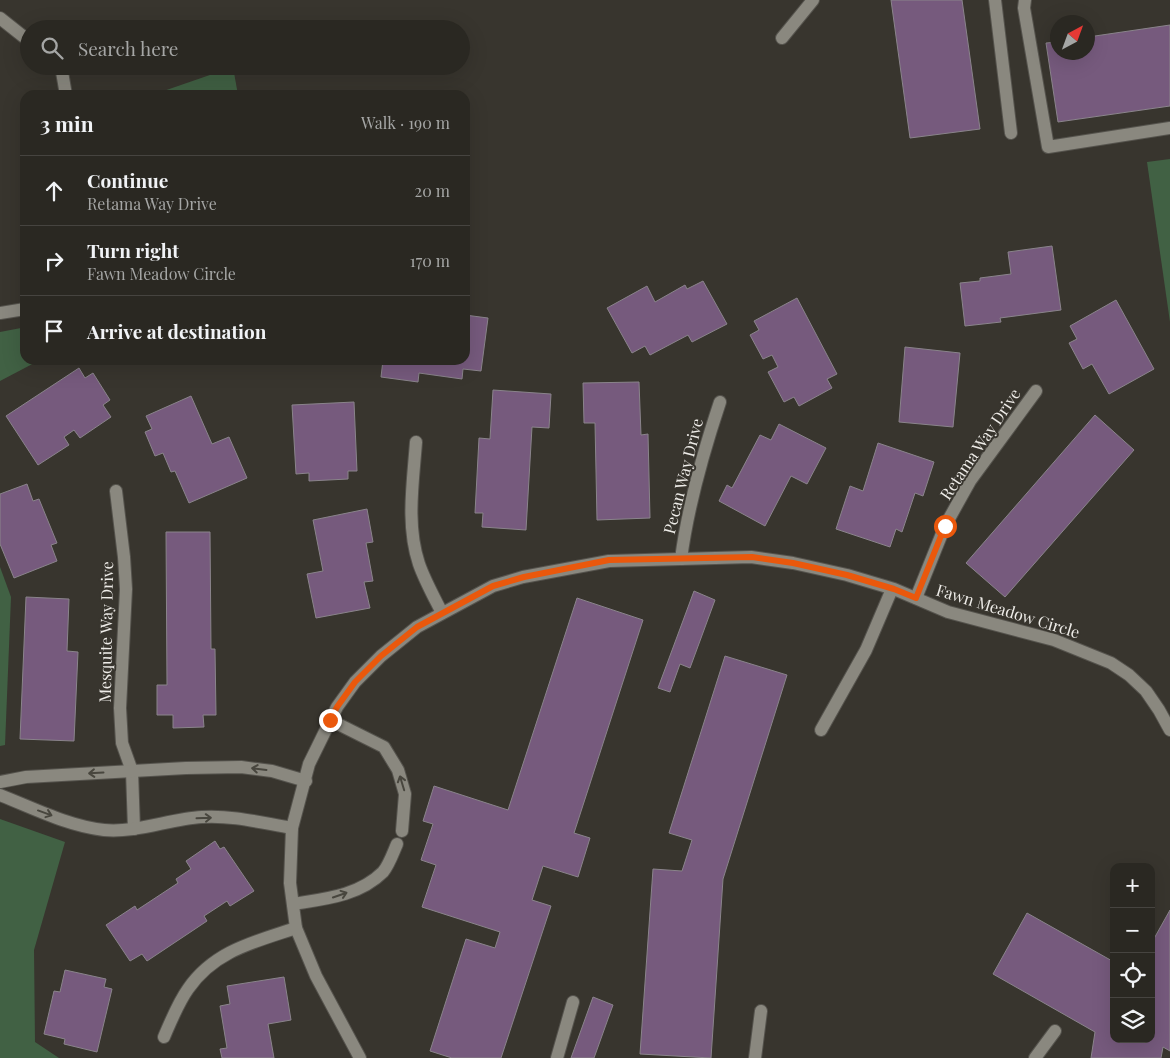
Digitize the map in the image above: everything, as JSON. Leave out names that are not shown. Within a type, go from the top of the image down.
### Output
[{"type":"street","points":[[782,38],[814,0]]},
{"type":"street","points":[[995,0],[1011,133]]},
{"type":"street","points":[[1025,0],[1024,8],[1048,146],[1170,128]]},
{"type":"street","points":[[0,18],[20,34]]},
{"type":"street","points":[[63,75],[65,90]]},
{"type":"street","points":[[0,313],[20,310]]},
{"type":"street","name":"Retama Way Drive","points":[[916,598],[945,526],[970,481],[1036,391]]},
{"type":"street","name":"Pecan Way Drive","points":[[680,559],[685,524],[705,447],[720,402]]},
{"type":"street","points":[[416,442],[411,504],[413,540],[419,564],[442,613]]},
{"type":"street","name":"Mesquite Way Drive","points":[[116,491],[126,589],[120,717],[122,744],[132,771]]},
{"type":"street","name":"Fawn Meadow Circle","points":[[360,1058],[316,976],[296,928],[290,883],[292,828],[309,764],[337,707],[355,682],[381,656],[417,627],[493,586],[524,577],[609,560],[752,557],[793,563],[847,575],[892,589],[948,612],[1054,640],[1111,663],[1129,675],[1146,691],[1170,730]]},
{"type":"street","points":[[821,730],[866,650],[892,589]]},
{"type":"street","points":[[330,720],[384,748],[398,770],[405,794],[402,831]]},
{"type":"street","points":[[0,782],[26,777],[241,767],[272,771],[306,781]]},
{"type":"street","points":[[132,771],[134,829]]},
{"type":"street","points":[[0,795],[86,827],[106,830],[134,829],[201,817],[239,818],[292,828]]},
{"type":"street","points":[[293,904],[339,897],[367,884],[384,871],[397,844]]},
{"type":"street","points":[[164,1037],[187,990],[206,966],[236,948],[296,928]]},
{"type":"street","points":[[557,1058],[573,1002]]},
{"type":"street","points":[[755,1058],[761,1011]]},
{"type":"street","points":[[1035,1058],[1055,1031]]},
{"type":"green space","points":[[210,75],[234,75],[237,90],[166,90]]},
{"type":"green space","points":[[1170,159],[1170,322],[1147,162]]},
{"type":"green space","points":[[20,328],[20,365],[30,365],[0,381],[0,332]]},
{"type":"green space","points":[[0,567],[11,597],[5,745],[0,746]]},
{"type":"green space","points":[[0,819],[65,842],[34,950],[35,1042],[59,1058],[0,1058]]},
{"type":"building","points":[[891,0],[962,0],[980,129],[910,138]]},
{"type":"building","points":[[1170,25],[1170,106],[1058,122],[1046,43],[1050,43],[1050,60],[1095,60],[1095,36]]},
{"type":"building","points":[[1052,246],[1061,310],[1000,318],[1001,322],[965,326],[960,283],[980,281],[980,278],[1011,274],[1008,252]]},
{"type":"building","points":[[703,281],[727,324],[692,342],[688,335],[650,355],[645,346],[632,353],[607,308],[647,286],[655,302],[685,285],[687,289]]},
{"type":"building","points":[[797,298],[837,374],[827,379],[832,388],[799,406],[794,397],[784,402],[768,372],[778,367],[772,355],[763,359],[750,335],[759,330],[754,321]]},
{"type":"building","points":[[1116,300],[1154,369],[1109,394],[1092,364],[1083,369],[1069,343],[1077,339],[1070,326]]},
{"type":"building","points":[[470,316],[488,318],[481,371],[463,369],[462,379],[419,373],[418,382],[381,377],[382,365],[470,365]]},
{"type":"building","points":[[905,347],[960,353],[953,427],[899,422]]},
{"type":"building","points":[[79,368],[85,378],[93,373],[110,400],[103,405],[111,417],[80,438],[74,430],[64,437],[69,445],[38,465],[6,416]]},
{"type":"building","points":[[639,382],[641,435],[648,434],[650,518],[597,520],[595,423],[584,423],[583,383]]},
{"type":"building","points":[[493,390],[551,394],[549,428],[532,427],[526,530],[482,527],[483,513],[475,513],[479,438],[490,439]]},
{"type":"building","points":[[191,396],[212,444],[229,437],[247,478],[189,503],[175,471],[171,472],[163,453],[155,456],[145,432],[152,429],[146,416]]},
{"type":"building","points":[[354,402],[357,471],[348,471],[348,479],[309,481],[309,473],[296,474],[292,405]]},
{"type":"building","points":[[1095,415],[1134,450],[1005,597],[966,563]]},
{"type":"building","points":[[779,424],[826,448],[807,484],[791,476],[765,526],[719,501],[727,485],[732,488],[760,435],[771,440]]},
{"type":"building","points":[[878,443],[934,462],[923,496],[915,493],[902,532],[896,529],[890,547],[836,529],[850,486],[863,491]]},
{"type":"building","points":[[27,484],[33,501],[39,499],[57,543],[51,545],[57,561],[14,578],[0,544],[0,494]]},
{"type":"building","points":[[367,509],[373,542],[366,543],[373,581],[364,582],[370,608],[316,618],[307,574],[323,571],[313,520]]},
{"type":"building","points":[[166,532],[210,532],[211,649],[215,649],[216,715],[203,715],[204,727],[173,728],[173,715],[157,715],[157,685],[167,685]]},
{"type":"building","points":[[694,591],[715,600],[690,668],[680,664],[670,692],[658,688]]},
{"type":"building","points":[[26,597],[69,599],[67,651],[78,652],[74,741],[20,739]]},
{"type":"building","points":[[577,598],[643,620],[574,833],[590,838],[578,877],[543,866],[532,900],[551,906],[501,1058],[452,1058],[430,1051],[466,939],[495,948],[500,932],[422,907],[436,865],[421,860],[433,824],[423,821],[434,786],[508,810]]},
{"type":"building","points":[[725,656],[787,675],[723,879],[711,1058],[640,1054],[653,869],[682,871],[692,840],[669,833]]},
{"type":"building","points":[[215,841],[220,849],[224,847],[254,891],[230,906],[227,901],[204,916],[207,921],[147,961],[142,954],[130,961],[106,925],[135,906],[137,910],[178,883],[176,879],[191,869],[186,861]]},
{"type":"building","points":[[1170,910],[1170,1051],[1163,1047],[1161,1058],[1091,1058],[1095,1032],[993,974],[1027,913],[1110,960],[1110,1043],[1155,1043],[1155,937]]},
{"type":"building","points":[[65,970],[106,979],[104,987],[112,989],[97,1052],[64,1044],[65,1039],[44,1034],[54,991],[60,992]]},
{"type":"building","points":[[284,977],[291,1020],[268,1024],[274,1058],[222,1058],[220,1049],[227,1048],[220,1006],[230,1004],[227,986]]},
{"type":"building","points":[[593,997],[613,1005],[594,1058],[571,1058]]},
{"type":"route","points":[[330,720],[355,682],[381,656],[417,627],[493,586],[524,577],[609,560],[752,557],[793,563],[847,575],[894,589],[916,598],[945,526]]}]
